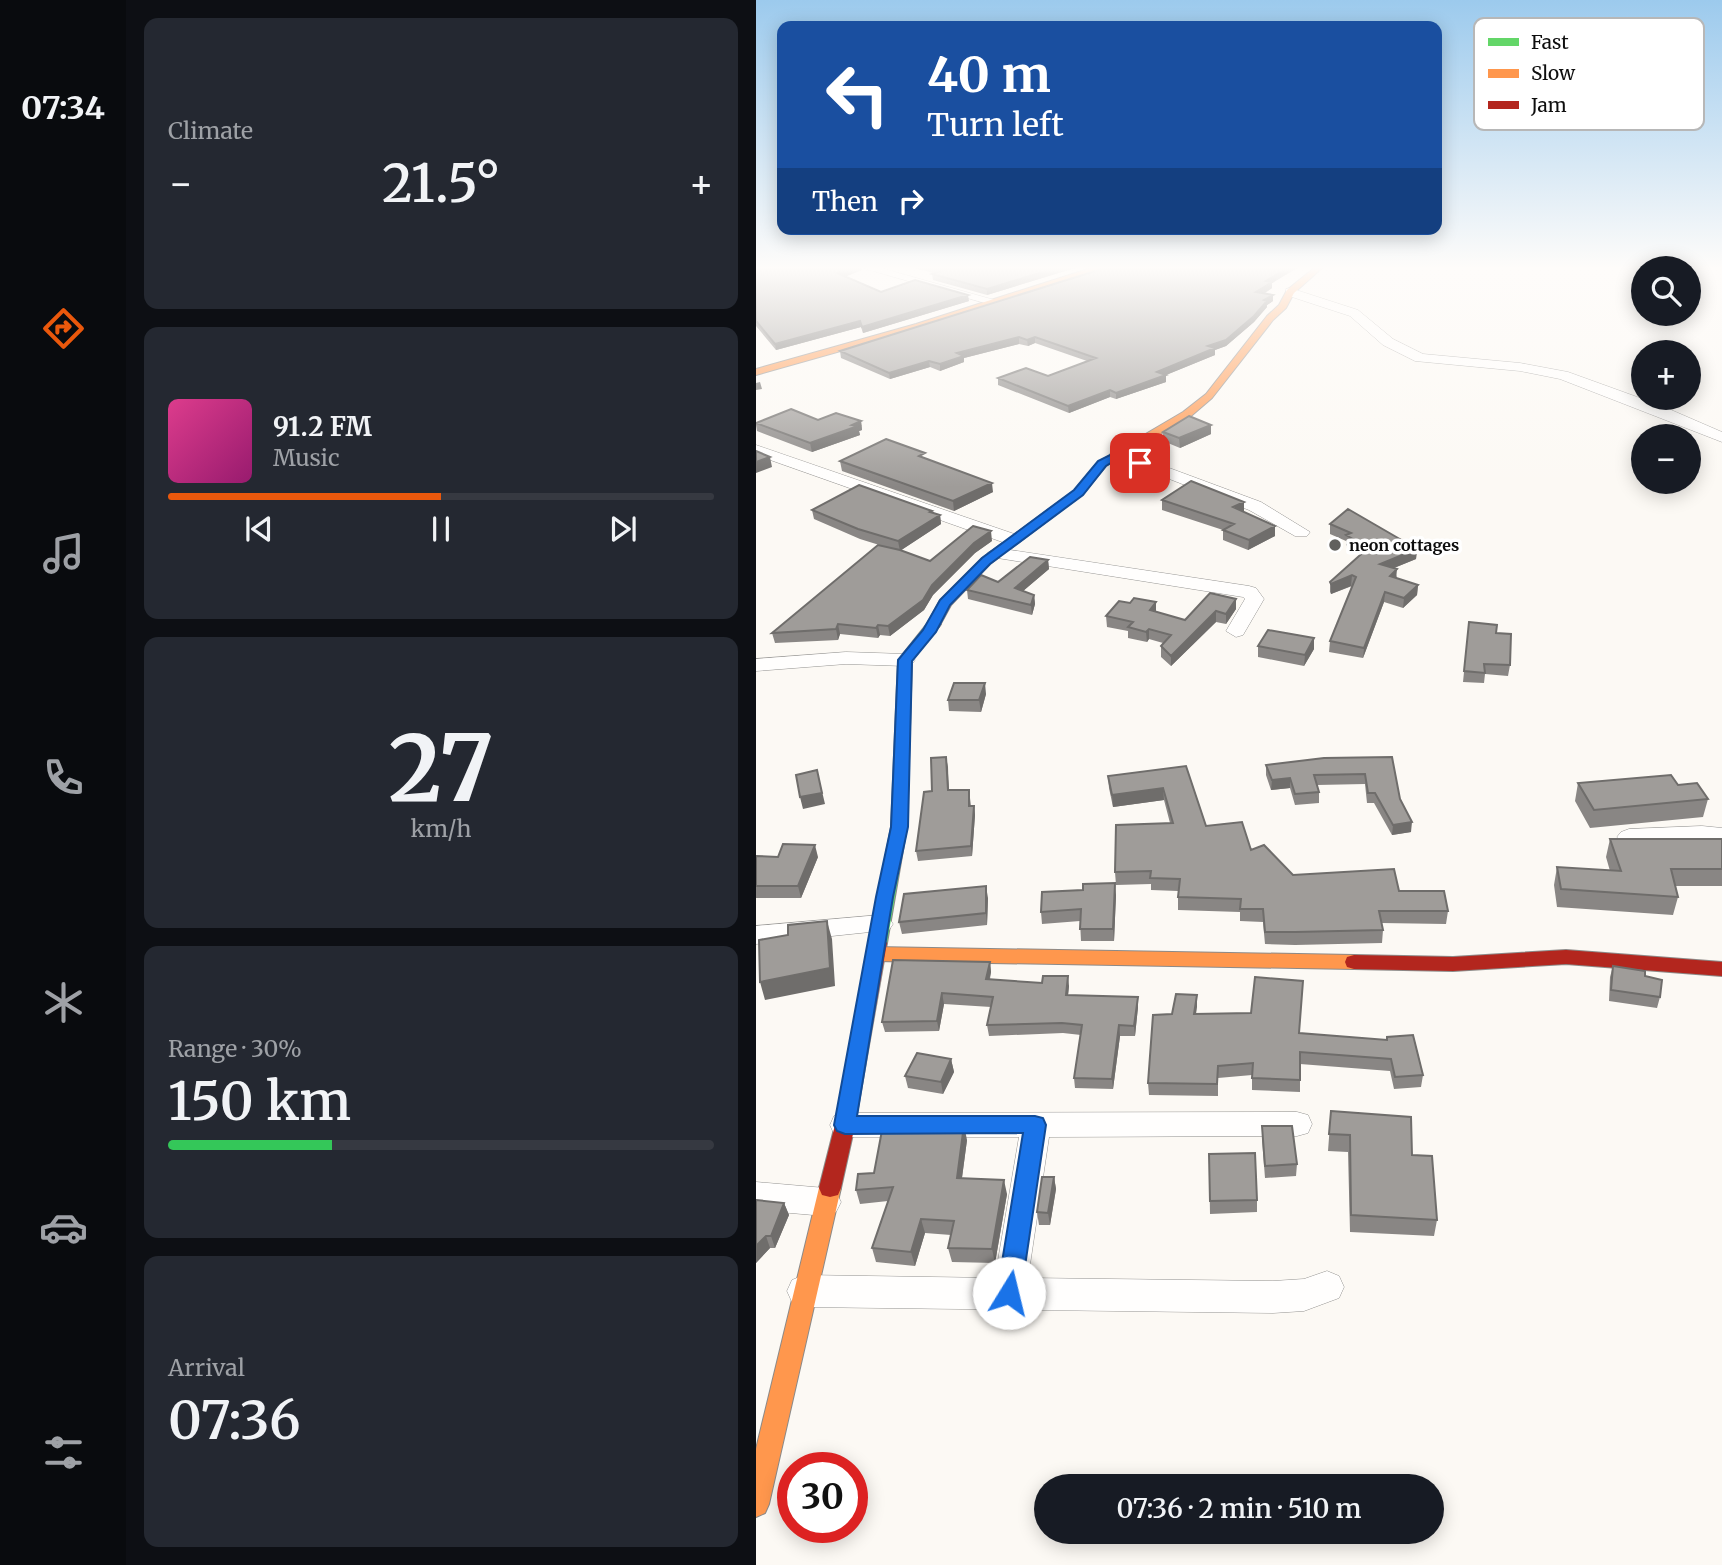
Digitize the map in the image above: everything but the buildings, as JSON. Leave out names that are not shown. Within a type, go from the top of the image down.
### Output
[{"type":"street","points":[[756,372],[866,341]]},
{"type":"street","points":[[756,1504],[804,1290],[845,1125],[900,827],[905,660],[929,632],[945,603],[997,553],[1079,492],[1102,464],[1187,414],[1209,396],[1252,341]]},
{"type":"street","points":[[1387,341],[1420,358],[1532,369],[1563,375],[1657,409],[1722,437]]},
{"type":"street","points":[[756,450],[1014,540]]},
{"type":"street","points":[[1118,454],[1255,506],[1301,532]]},
{"type":"street","points":[[997,553],[1252,593],[1255,598],[1236,631]]},
{"type":"street","points":[[756,665],[846,658],[905,660]]},
{"type":"street","points":[[1629,837],[1702,834],[1722,836]]},
{"type":"street","points":[[756,934],[880,924]]},
{"type":"street","points":[[875,954],[1453,964],[1566,957],[1722,969]]},
{"type":"street","points":[[845,1125],[1297,1124]]},
{"type":"street","points":[[1009,1293],[1035,1125]]},
{"type":"street","points":[[756,1196],[825,1202]]},
{"type":"street","points":[[804,1290],[1273,1297],[1304,1295],[1327,1287]]},
{"type":"traffic: fast","points":[[878,943],[899,827],[905,660],[934,624]]},
{"type":"traffic: slow","points":[[756,372],[866,341]]},
{"type":"traffic: slow","points":[[934,624],[945,603],[986,561],[1079,492],[1102,464],[1187,414],[1209,396],[1252,341]]},
{"type":"traffic: slow","points":[[875,954],[1354,962]]},
{"type":"traffic: slow","points":[[756,1504],[830,1188]]},
{"type":"traffic: jam","points":[[830,1188],[845,1125],[878,943]]},
{"type":"traffic: jam","points":[[1354,962],[1453,964],[1566,957],[1722,969]]},
{"type":"place","name":"neon cottages","points":[[1335,545]]},
{"type":"route","points":[[1009,1293],[1035,1125],[845,1125],[884,897],[900,827],[905,660],[929,632],[945,603],[986,561],[1079,492],[1102,464],[1118,454],[1140,463]]}]
